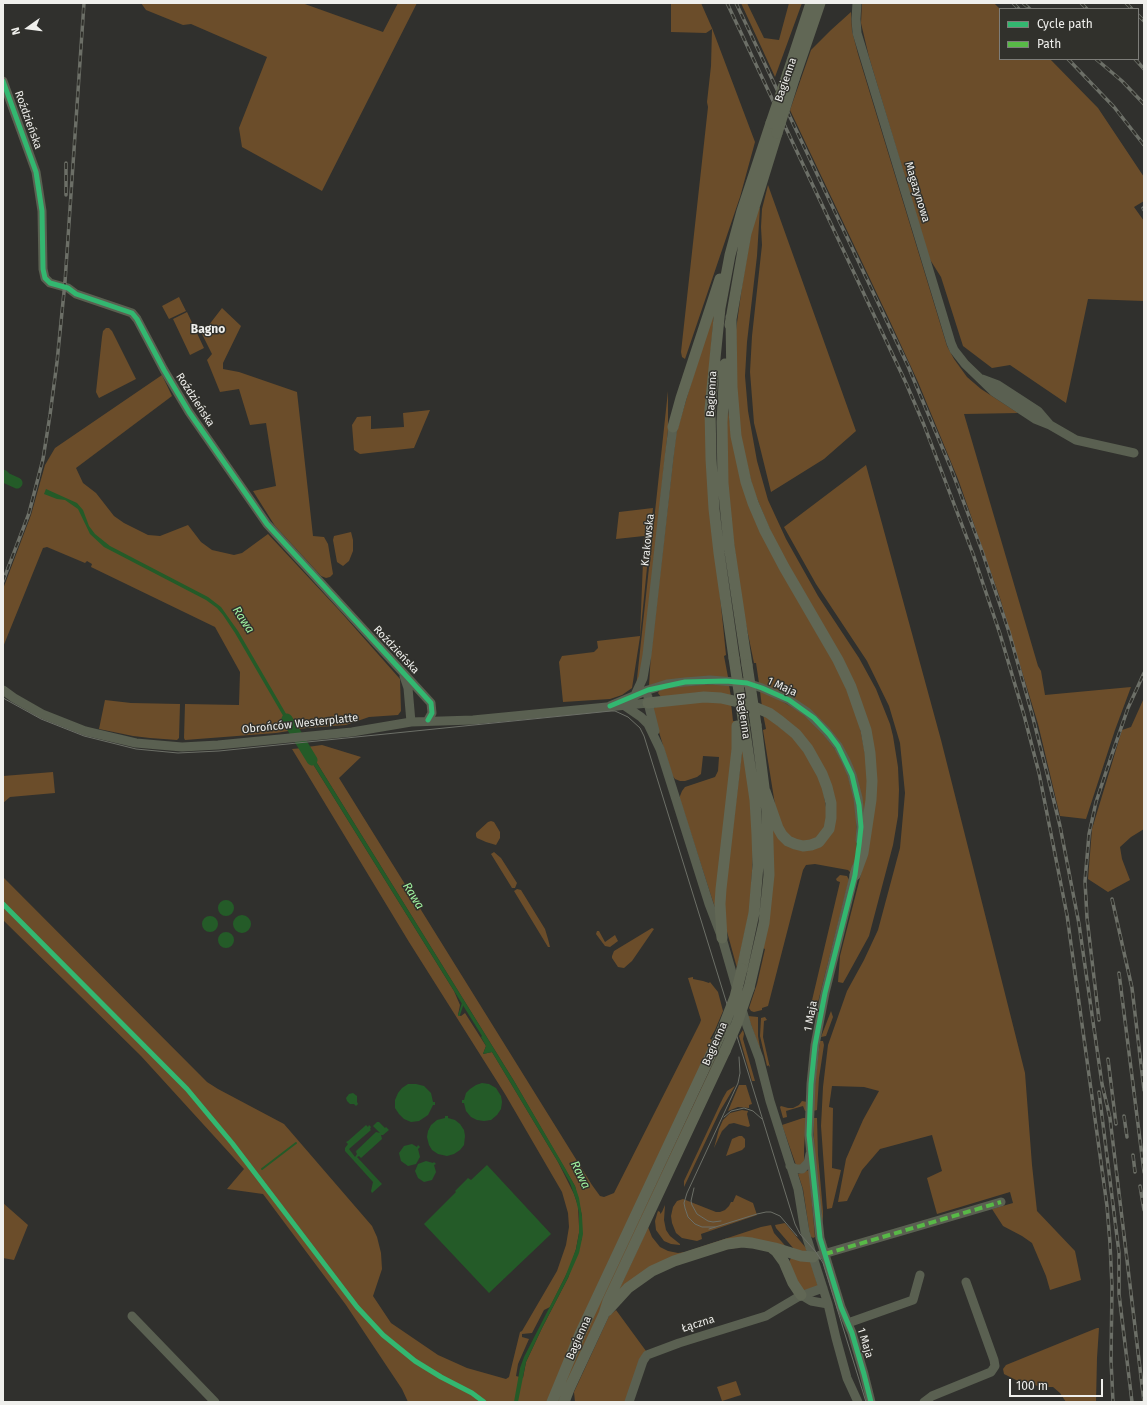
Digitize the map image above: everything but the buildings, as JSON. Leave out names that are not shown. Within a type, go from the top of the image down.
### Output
[{"type":"main road","name":"Bagienna","points":[[791,76],[811,3]]},
{"type":"main road","name":"Bagienna","points":[[552,1402],[578,1340],[721,1033],[735,997],[754,907],[758,854],[755,800],[741,725],[743,686],[734,658],[716,529],[712,486],[710,409],[720,308],[730,255],[742,211],[761,153],[772,130],[791,76],[820,3]]},
{"type":"main road","name":"Bagienna","points":[[566,1402],[569,1388],[604,1314],[608,1301],[737,1024],[749,988],[764,923],[768,890],[769,849],[765,791],[729,544],[723,483],[722,415],[725,362],[730,317],[746,233],[772,146],[772,130]]},
{"type":"main road","points":[[673,427],[722,270],[730,255]]},
{"type":"main road","points":[[730,317],[732,387],[736,436],[751,496],[769,539],[852,687],[866,730],[871,766],[871,800],[863,853],[855,875]]},
{"type":"main road","points":[[648,702],[704,696],[721,698],[755,707],[769,713],[791,730],[805,745],[815,760],[822,774],[831,803],[832,815],[829,829],[819,842],[811,845],[803,846],[788,841],[778,828],[765,791]]},
{"type":"main road","points":[[722,938],[720,910],[721,889],[741,725]]},
{"type":"main road","points":[[604,1314],[635,1283],[663,1265],[734,1243],[752,1243],[801,1256],[813,1257]]},
{"type":"main road","points":[[770,1247],[776,1251],[784,1262],[793,1283],[801,1295]]},
{"type":"street","name":"Magazynowa","points":[[857,3],[857,33],[951,343],[965,364],[979,377],[998,385],[1038,411],[1050,425],[1076,440],[1134,453]]},
{"type":"street","name":"Roździeńska","points":[[3,81],[36,172],[42,211],[45,278],[50,283],[68,288],[76,294],[132,313],[137,319],[186,408],[267,524],[446,720]]},
{"type":"street","name":"Krakowska","points":[[635,695],[643,678],[647,655],[668,458],[673,427]]},
{"type":"street","name":"Krakowska","points":[[647,655],[648,702],[660,749]]},
{"type":"street","name":"Roździeńska","points":[[402,672],[408,688],[411,722]]},
{"type":"street","name":"Obrońców Westerplatte","points":[[610,706],[648,690],[673,683],[710,680],[743,686]]},
{"type":"street","name":"1 Maja","points":[[743,686],[775,693],[801,708],[814,718],[826,731],[842,754],[852,775],[859,804],[861,827],[855,875],[823,1004],[815,1045],[810,1104],[810,1135],[819,1231],[841,1307],[848,1322],[864,1374],[870,1402]]},
{"type":"street","name":"Obrońców Westerplatte","points":[[3,690],[42,714],[85,731],[136,743],[193,747],[352,732],[380,726],[428,720],[473,720],[610,706],[625,706],[648,702]]},
{"type":"street","points":[[428,720],[432,713],[431,703]]},
{"type":"street","points":[[625,706],[642,717],[648,724],[660,749],[709,904],[722,938],[747,1026],[759,1058],[770,1101],[798,1189],[805,1232],[828,1304],[834,1334],[844,1367],[858,1402]]},
{"type":"street","points":[[790,1166],[796,1169],[802,1169],[808,1163],[811,1152]]},
{"type":"street","points":[[813,1257],[1002,1202]]},
{"type":"street","name":"1 Maja","points":[[848,1322],[913,1300],[920,1275]]},
{"type":"street","points":[[924,1402],[932,1396],[991,1372],[995,1366],[966,1282]]},
{"type":"street","name":"Łączna","points":[[629,1402],[643,1361],[647,1355],[679,1342],[766,1316],[801,1295],[823,1288]]},
{"type":"street","points":[[801,1295],[811,1301],[828,1304]]},
{"type":"street","points":[[132,1316],[215,1402]]},
{"type":"shaded area","points":[[141,3],[302,3],[383,32],[398,3],[417,3],[322,191],[242,147],[239,128],[267,57],[191,24],[183,25],[146,10]]},
{"type":"shaded area","points":[[671,3],[701,3],[712,28],[755,142],[740,197],[685,359],[682,357],[681,352],[708,107],[707,102],[711,66],[712,29],[706,33],[671,32]]},
{"type":"shaded area","points":[[741,3],[747,3],[764,38],[779,40],[789,3],[802,3],[775,77]]},
{"type":"shaded area","points":[[862,3],[994,3],[999,8],[999,60],[1051,60],[1098,108],[1144,177],[1144,201],[1134,207],[1144,221],[1144,301],[1088,299],[1066,403],[1010,365],[992,368],[963,346],[941,277],[929,258],[869,57],[861,23]]},
{"type":"shaded area","points":[[851,12],[852,31],[858,54],[947,346],[967,377],[981,389],[1018,413],[964,414],[1038,666],[1041,671],[1045,695],[1131,687],[1115,730],[1086,819],[1060,816],[1038,724],[1000,598],[958,479],[918,382],[790,110],[811,50]]},
{"type":"shaded area","points":[[768,185],[856,431],[824,459],[771,492],[754,423],[750,372],[752,336],[762,245],[762,209]]},
{"type":"shaded area","points":[[760,207],[757,256],[747,342],[745,376],[748,411],[757,461],[768,500],[786,539],[818,596],[859,658],[876,689],[890,724],[898,767],[898,816],[893,845],[869,936],[843,983],[838,982],[840,956],[864,862],[871,737],[776,544],[753,489],[737,422],[736,330],[754,216]]},
{"type":"shaded area","points":[[179,297],[186,311],[169,319],[162,306]]},
{"type":"shaded area","points":[[715,303],[710,360],[720,596],[726,655],[724,656],[728,677],[649,686],[651,653],[676,434]]},
{"type":"shaded area","points":[[222,308],[241,326],[223,363],[223,369],[239,372],[297,392],[313,536],[324,537],[328,544],[333,574],[330,577],[326,578],[321,576],[275,526],[253,491],[276,486],[266,423],[250,425],[239,389],[220,392],[207,360],[212,354],[202,334]]},
{"type":"shaded area","points":[[187,312],[204,348],[190,355],[173,319]]},
{"type":"shaded area","points":[[106,328],[109,328],[112,331],[136,379],[99,398],[96,392],[102,337],[103,331]]},
{"type":"shaded area","points":[[162,375],[172,396],[76,468],[83,483],[96,493],[114,516],[124,523],[148,535],[160,536],[188,525],[201,542],[212,550],[234,555],[242,553],[268,534],[339,610],[400,679],[401,711],[398,715],[369,717],[346,725],[307,728],[276,733],[185,740],[185,704],[239,705],[240,672],[215,627],[91,567],[92,564],[87,561],[85,563],[47,547],[43,548],[3,647],[3,589],[31,515],[45,465],[55,448]]},
{"type":"shaded area","points":[[668,391],[668,430],[641,678],[636,688]]},
{"type":"shaded area","points":[[727,402],[738,466],[838,668],[858,717],[868,769],[865,818],[849,760],[789,696],[759,683],[756,663],[754,663],[742,605],[727,491]]},
{"type":"shaded area","points":[[430,410],[414,448],[360,454],[354,450],[352,425],[357,417],[371,416],[371,429],[404,427],[403,413]]},
{"type":"shaded area","points":[[866,465],[941,740],[1025,1073],[1037,1211],[1075,1251],[1081,1280],[1050,1290],[1046,1276],[1032,1243],[1003,1226],[992,1209],[1013,1203],[1010,1192],[937,1214],[927,1178],[942,1171],[932,1135],[880,1149],[862,1170],[847,1201],[838,1202],[846,1159],[863,1120],[879,1091],[864,1087],[832,1086],[829,1107],[833,1108],[832,1168],[841,1170],[832,1208],[827,1209],[821,1126],[823,1087],[828,1045],[847,991],[878,930],[900,848],[905,793],[900,743],[889,706],[867,661],[816,584],[784,527]]},
{"type":"shaded area","points":[[46,489],[77,503],[83,510],[89,526],[95,534],[110,546],[208,597],[221,607],[238,631],[296,731],[292,731],[235,633],[217,608],[206,600],[104,547],[90,534],[78,509],[65,500],[57,499],[44,494]]},
{"type":"shaded area","points":[[653,508],[640,637],[632,688],[622,695],[610,699],[563,702],[559,662],[562,656],[594,652],[598,648],[597,641],[640,636],[644,536],[616,539],[619,512]]},
{"type":"shaded area","points":[[351,532],[353,551],[349,561],[343,566],[337,562],[333,540],[334,536]]},
{"type":"shaded area","points":[[716,684],[729,685],[731,697],[661,697],[658,693],[660,690],[669,687]]},
{"type":"shaded area","points":[[760,691],[773,696],[802,713],[818,727],[837,752],[845,767],[855,799],[857,835],[855,869],[852,874],[848,870],[815,864],[806,865],[803,870],[768,1006],[762,1008],[762,1010],[754,1012],[749,1008],[757,984],[765,949],[763,948],[773,830],[787,844],[828,838],[824,769],[762,707]]},
{"type":"shaded area","points":[[1144,698],[1144,829],[1131,837],[1120,847],[1122,859],[1130,880],[1108,892],[1088,879],[1092,829],[1122,730],[1131,727]]},
{"type":"shaded area","points":[[105,700],[131,703],[180,704],[179,738],[177,740],[150,738],[99,729]]},
{"type":"shaded area","points":[[693,700],[731,703],[733,721],[735,721],[716,911],[680,796],[685,787],[715,777],[718,771],[719,757],[703,756],[701,774],[697,777],[685,781],[675,779],[672,775],[652,709],[663,703]]},
{"type":"shaded area","points":[[763,714],[796,740],[821,778],[828,819],[820,836],[806,843],[788,837],[777,817],[763,730],[766,729]]},
{"type":"shaded area","points":[[743,743],[751,803],[753,852],[750,909],[737,968],[726,928],[724,900]]},
{"type":"shaded area","points":[[322,745],[361,757],[339,778],[600,1196],[604,1197],[614,1193],[700,1023],[701,1020],[688,978],[693,977],[693,979],[710,982],[718,992],[723,1011],[710,1039],[713,1040],[548,1402],[408,1402],[402,1389],[346,1305],[263,1194],[227,1189],[244,1169],[141,1056],[3,920],[3,877],[207,1082],[284,1124],[372,1226],[377,1237],[381,1253],[382,1269],[373,1296],[391,1323],[438,1355],[467,1368],[506,1379],[509,1377],[520,1332],[557,1271],[566,1245],[569,1227],[568,1213],[562,1192],[505,1094],[409,942],[292,749],[303,748],[454,991],[460,1005],[458,1015],[461,1016],[465,1013],[486,1046],[483,1054],[492,1052],[558,1162],[574,1194],[578,1206],[579,1226],[576,1249],[571,1265],[550,1307],[544,1310],[532,1333],[522,1334],[522,1337],[529,1339],[518,1364],[516,1376],[523,1378],[526,1362],[568,1278],[582,1238],[582,1216],[575,1186],[514,1081],[307,747]]},
{"type":"shaded area","points":[[307,747],[514,1081],[575,1186],[579,1198],[583,1234],[579,1253],[526,1362],[518,1402],[514,1402],[520,1368],[524,1357],[565,1277],[576,1249],[579,1233],[579,1213],[576,1200],[570,1183],[492,1052],[483,1054],[486,1046],[481,1037],[482,1036],[303,748]]},
{"type":"shaded area","points":[[53,772],[55,793],[10,797],[3,803],[3,776]]},
{"type":"shaded area","points":[[491,821],[494,822],[500,832],[500,838],[496,845],[477,838],[476,836],[476,833]]},
{"type":"shaded area","points":[[494,852],[501,858],[517,883],[515,888],[512,888],[491,854]]},
{"type":"shaded area","points":[[840,875],[847,876],[849,880],[816,1010],[814,1013],[809,1013],[840,882],[836,879]]},
{"type":"shaded area","points":[[517,889],[521,890],[545,929],[550,947],[548,947],[514,891]]},
{"type":"shaded area","points":[[226,900],[233,905],[234,908],[229,915],[226,916],[219,911],[218,908],[223,901]]},
{"type":"shaded area","points":[[242,915],[248,918],[251,924],[248,930],[242,933],[236,930],[233,924],[236,918]]},
{"type":"shaded area","points":[[210,916],[217,921],[218,924],[213,931],[210,932],[203,927],[202,924],[207,917]]},
{"type":"shaded area","points":[[652,928],[654,929],[632,961],[624,968],[618,967],[612,958],[614,951]]},
{"type":"shaded area","points":[[597,931],[599,931],[605,942],[615,935],[618,941],[610,947],[605,946],[596,934]]},
{"type":"shaded area","points":[[226,932],[233,937],[234,940],[229,947],[226,948],[219,943],[218,940],[223,933]]},
{"type":"shaded area","points":[[831,1011],[833,1017],[826,1036],[821,1037]]},
{"type":"shaded area","points":[[748,1016],[758,1017],[758,1036],[761,1053]]},
{"type":"shaded area","points":[[765,1017],[767,1020],[764,1021],[763,1037],[769,1065],[767,1066],[760,1036],[761,1018]]},
{"type":"shaded area","points":[[743,1030],[743,1039],[755,1081],[752,1081],[739,1036]]},
{"type":"shaded area","points":[[820,1041],[823,1041],[824,1045],[819,1078],[817,1110],[813,1111],[816,1073]]},
{"type":"shaded area","points":[[720,1049],[721,1050],[560,1402],[556,1402],[576,1352]]},
{"type":"shaded area","points":[[482,1083],[489,1084],[496,1088],[501,1096],[501,1109],[491,1120],[477,1120],[471,1117],[466,1111],[464,1103],[462,1103],[466,1093],[470,1089]]},
{"type":"shaded area","points":[[408,1084],[424,1086],[431,1093],[433,1102],[435,1102],[435,1105],[433,1105],[428,1115],[419,1121],[411,1122],[404,1119],[395,1108],[395,1100],[398,1093]]},
{"type":"shaded area","points":[[739,1085],[746,1085],[752,1104],[749,1105],[749,1108],[738,1107],[728,1111]]},
{"type":"shaded area","points":[[735,1086],[720,1111],[684,1187],[684,1181],[723,1098],[727,1091]]},
{"type":"shaded area","points":[[353,1093],[357,1096],[358,1104],[356,1106],[347,1101],[346,1098],[349,1094]]},
{"type":"shaded area","points":[[802,1101],[807,1102],[806,1111],[803,1106],[786,1111],[787,1117],[783,1118],[781,1106],[793,1108],[799,1105]]},
{"type":"shaded area","points":[[742,1110],[748,1111],[747,1114],[750,1126],[748,1127],[734,1123],[729,1124],[722,1131],[714,1148],[723,1120],[730,1113]]},
{"type":"shaded area","points":[[445,1116],[448,1116],[448,1118],[455,1120],[460,1124],[464,1130],[465,1136],[464,1145],[460,1150],[447,1156],[438,1154],[432,1150],[427,1137],[431,1125],[437,1120],[445,1118]]},
{"type":"shaded area","points":[[806,1118],[804,1162],[803,1165],[796,1165],[782,1125]]},
{"type":"shaded area","points":[[813,1118],[817,1118],[823,1225],[815,1159]]},
{"type":"shaded area","points":[[377,1122],[389,1130],[381,1135],[382,1139],[361,1158],[359,1156],[357,1157],[382,1184],[372,1193],[373,1182],[345,1151],[345,1148],[348,1144],[346,1142],[366,1125],[368,1127],[369,1125],[371,1130],[349,1149],[355,1157],[357,1151],[355,1152],[376,1132],[380,1133],[373,1126]]},
{"type":"shaded area","points":[[742,1136],[745,1139],[745,1147],[742,1150],[726,1156],[732,1139]]},
{"type":"shaded area","points":[[412,1144],[420,1147],[418,1149],[420,1157],[416,1164],[408,1166],[401,1161],[399,1153],[404,1146]]},
{"type":"shaded area","points":[[426,1161],[434,1162],[436,1164],[434,1165],[436,1172],[432,1180],[424,1182],[418,1178],[415,1171],[418,1164]]},
{"type":"shaded area","points":[[487,1165],[551,1234],[489,1293],[424,1224],[468,1178],[471,1180]]},
{"type":"shaded area","points":[[809,1170],[815,1237],[813,1238],[810,1236],[803,1189],[798,1174]]},
{"type":"shaded area","points":[[736,1195],[753,1203],[757,1215],[701,1234],[702,1239],[697,1241],[682,1238],[676,1233],[671,1216],[673,1207],[677,1201],[683,1199],[716,1212],[720,1212],[725,1210],[731,1202],[733,1202]]},
{"type":"shaded area","points":[[3,1203],[28,1225],[14,1260],[3,1258]]},
{"type":"shaded area","points":[[665,1205],[664,1220],[666,1230],[680,1245],[671,1244],[664,1241],[656,1230],[655,1221],[658,1211],[660,1214]]},
{"type":"shaded area","points":[[785,1223],[806,1248],[807,1253],[794,1249],[776,1228],[775,1225]]},
{"type":"shaded area","points":[[771,1225],[774,1233],[789,1250],[767,1243],[672,1258],[615,1298],[648,1227],[652,1237],[660,1247],[668,1251],[678,1253]]},
{"type":"shaded area","points":[[792,1256],[810,1259],[818,1286],[802,1292],[789,1262]]},
{"type":"shaded area","points":[[616,1310],[646,1351],[625,1402],[575,1402],[574,1392],[609,1316]]},
{"type":"shaded area","points":[[1099,1328],[1096,1402],[1066,1402],[1060,1393],[1053,1387],[1043,1387],[1020,1382],[1004,1374],[1003,1369],[1006,1365]]},
{"type":"shaded area","points":[[736,1381],[741,1395],[722,1401],[717,1387]]},
{"type":"waterway","name":"Rawa","points":[[3,475],[17,483]]},
{"type":"waterway","name":"Rawa","points":[[287,719],[312,760]]},
{"type":"waterway","points":[[459,1015],[463,1003]]},
{"type":"waterway","points":[[262,1169],[296,1143]]},
{"type":"tram line","points":[[3,698],[41,719],[84,736],[136,749],[178,753],[219,751],[611,711],[615,711],[628,717],[640,728],[644,736],[795,1224],[800,1234],[816,1252],[823,1263],[866,1402]]},
{"type":"tram line","points":[[715,1227],[702,1227],[695,1224],[688,1217],[684,1203],[687,1193],[738,1083],[740,1073],[739,1057]]},
{"type":"tram line","points":[[724,1117],[731,1111],[744,1108],[753,1111],[762,1119]]},
{"type":"tram line","points":[[694,1188],[691,1201],[697,1214],[708,1221],[721,1221]]},
{"type":"tram line","points":[[709,1229],[757,1214],[771,1212],[780,1216],[797,1236]]},
{"type":"railway","points":[[3,581],[29,513],[43,459],[50,415],[65,282],[84,3]]},
{"type":"railway","points":[[727,3],[906,383],[924,425],[973,554],[1000,634],[1024,715],[1039,773],[1067,915],[1107,1206],[1112,1287],[1111,1360],[1113,1402]]},
{"type":"railway","points":[[736,3],[908,366],[950,466],[982,551],[1009,632],[1032,714],[1060,826],[1079,924],[1102,1084],[1110,1118],[1144,1402]]},
{"type":"railway","points":[[1013,3],[1018,8]]},
{"type":"railway","points":[[1023,3],[1029,8]]},
{"type":"railway","points":[[1081,3],[1086,8]]},
{"type":"railway","points":[[1126,3],[1131,8]]},
{"type":"railway","points":[[1139,16],[1144,21]]},
{"type":"railway","points":[[1069,60],[1114,107],[1144,145]]},
{"type":"railway","points":[[1097,60],[1122,81],[1144,104]]},
{"type":"railway","points":[[1136,60],[1144,69]]},
{"type":"railway","points":[[66,163],[66,195]]},
{"type":"railway","points":[[1099,1020],[1087,918],[1085,881],[1089,834],[1096,802],[1111,757],[1128,708],[1144,673]]},
{"type":"railway","points":[[1112,899],[1132,988],[1144,1090]]},
{"type":"railway","points":[[1119,973],[1144,1172]]},
{"type":"railway","points":[[1108,1059],[1116,1124]]},
{"type":"railway","points":[[1099,1092],[1119,1253],[1119,1294],[1132,1402]]},
{"type":"railway","points":[[1124,1116],[1127,1137]]},
{"type":"railway","points":[[1133,1155],[1135,1172]]},
{"type":"railway","points":[[1140,1186],[1144,1210]]},
{"type":"marked path","points":[[825,1254],[1001,1202]]},
{"type":"cycle path","points":[[3,81],[36,172],[42,211],[43,269],[45,278],[50,283],[68,288],[76,294],[132,313],[137,319],[164,370],[189,412],[267,524],[431,703],[432,713],[428,720]]},
{"type":"cycle path","points":[[610,706],[648,690],[685,682],[726,681],[747,683],[789,700],[814,718],[838,746],[852,775],[859,805],[861,827],[859,845],[855,875],[825,993],[815,1045],[811,1084],[809,1135],[820,1238],[841,1307],[852,1333],[871,1402]]},
{"type":"cycle path","points":[[3,904],[187,1089],[232,1143],[357,1307],[383,1335],[415,1361],[441,1377],[472,1393],[484,1402]]},
{"type":"district","name":"Bagno","points":[[208,330]]}]
